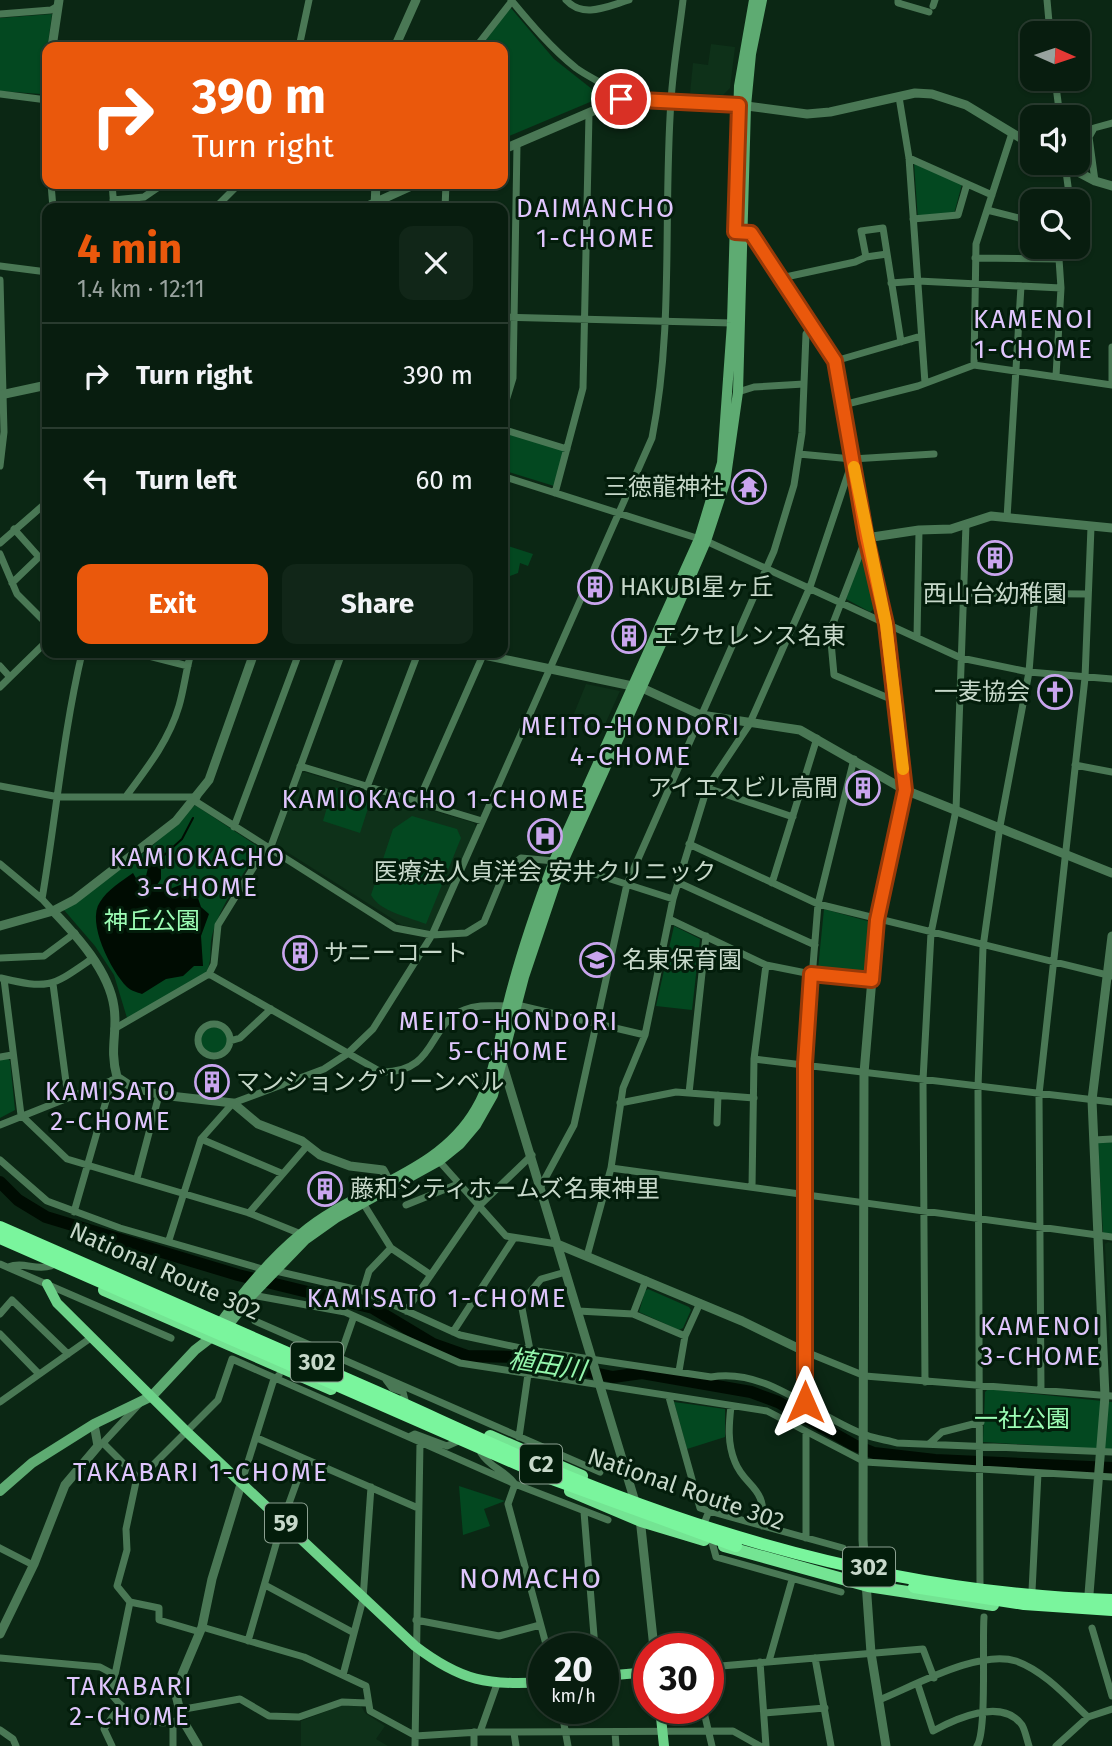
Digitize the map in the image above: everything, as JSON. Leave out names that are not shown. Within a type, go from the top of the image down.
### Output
[{"type":"highway","name":"National Route 302","points":[[0,1222],[226,1321],[274,1336],[405,1400],[635,1499],[707,1516],[760,1539],[865,1566],[980,1586],[1112,1598]]},
{"type":"highway","name":"C2","points":[[0,1222],[550,1468],[679,1518],[795,1553],[904,1577],[1025,1594],[1112,1598]]},
{"type":"highway","name":"C2","points":[[0,1238],[547,1477],[675,1526],[793,1561],[890,1583],[1024,1604],[1112,1612]]},
{"type":"highway","name":"National Route 302","points":[[0,1243],[210,1336],[280,1373],[456,1442],[641,1521],[868,1586],[1007,1607],[1112,1612]]},
{"type":"main road","points":[[271,1270],[300,1234],[390,1184],[439,1161],[460,1144],[476,1125],[493,1095],[533,916],[637,687],[725,483],[738,392],[743,105],[754,0]]},
{"type":"main road","points":[[743,105],[762,0]]},
{"type":"main road","points":[[702,540],[722,463],[739,232]]},
{"type":"main road","points":[[0,1491],[32,1463],[94,1424],[147,1398],[226,1321],[271,1270],[305,1240],[422,1164],[462,1128],[476,1110],[500,1058]]},
{"type":"main road","name":"59","points":[[47,1284],[57,1303],[147,1398],[242,1482],[415,1646],[456,1673],[497,1684],[528,1683]]},
{"type":"main road","points":[[57,1303],[58,1294],[64,1291]]},
{"type":"main road","points":[[661,1724],[664,1746]]},
{"type":"street","points":[[300,42],[309,0]]},
{"type":"street","points":[[397,42],[416,0]]},
{"type":"street","points":[[566,0],[581,10],[592,11],[629,0]]},
{"type":"street","points":[[0,1125],[115,1079],[159,1095],[233,1103],[324,1069],[347,1054],[373,1029],[432,935],[652,438],[662,387],[667,322],[671,101],[683,0]]},
{"type":"street","points":[[898,0],[898,3],[932,6]]},
{"type":"street","points":[[1046,0],[1049,21]]},
{"type":"street","points":[[480,42],[511,1],[555,50],[578,69],[610,87],[621,99]]},
{"type":"street","points":[[0,13],[51,10],[59,3]]},
{"type":"street","points":[[53,42],[59,3]]},
{"type":"street","points":[[508,148],[621,99],[743,105],[807,114],[915,93],[948,97],[1020,138]]},
{"type":"street","points":[[0,94],[42,99]]},
{"type":"street","points":[[899,97],[909,158],[925,383]]},
{"type":"street","points":[[555,493],[583,388],[589,114]]},
{"type":"street","points":[[1095,181],[1089,137],[1094,128],[1112,123]]},
{"type":"street","points":[[974,365],[976,244],[1012,133]]},
{"type":"street","points":[[508,394],[513,378],[517,145]]},
{"type":"street","points":[[909,158],[992,195]]},
{"type":"street","points":[[1084,175],[1112,186]]},
{"type":"street","points":[[913,219],[958,215],[967,184]]},
{"type":"street","points":[[117,203],[144,197],[156,189]]},
{"type":"street","points":[[220,203],[234,189]]},
{"type":"street","points":[[379,203],[406,189]]},
{"type":"street","points":[[987,210],[1020,218]]},
{"type":"street","points":[[866,257],[861,230],[883,228],[901,342]]},
{"type":"street","points":[[739,232],[751,233],[835,361],[866,538],[886,624],[905,790],[877,920],[864,1073],[865,1566],[871,1653],[886,1746]]},
{"type":"street","points":[[781,278],[887,254]]},
{"type":"street","points":[[975,258],[1059,259],[1061,288],[1056,376]]},
{"type":"street","points":[[0,266],[42,271]]},
{"type":"street","points":[[0,280],[4,432],[0,466]]},
{"type":"street","points":[[891,283],[918,281],[1061,288]]},
{"type":"street","points":[[1007,518],[1021,286]]},
{"type":"street","points":[[508,317],[732,323]]},
{"type":"street","points":[[541,1186],[574,1125],[627,884],[766,568],[794,485],[799,454],[806,334],[812,325]]},
{"type":"street","points":[[835,361],[921,336]]},
{"type":"street","points":[[843,405],[925,383],[974,365],[1112,384],[1112,347]]},
{"type":"street","points":[[738,392],[754,387],[804,384]]},
{"type":"street","points":[[2,394],[42,386]]},
{"type":"street","points":[[508,431],[567,449]]},
{"type":"street","points":[[799,454],[852,459],[934,454]]},
{"type":"street","points":[[587,1255],[611,1168],[620,1103],[645,1035],[677,882],[707,788],[749,725],[810,587],[852,459]]},
{"type":"street","points":[[508,478],[702,540],[810,587],[961,659],[1029,672],[1112,679]]},
{"type":"street","points":[[0,543],[42,506]]},
{"type":"street","points":[[866,538],[919,530],[951,529],[991,516],[1112,528]]},
{"type":"street","points":[[925,1382],[923,1080],[931,933],[956,810],[966,524]]},
{"type":"street","points":[[1041,1389],[1039,1094],[1085,678],[1091,527]]},
{"type":"street","points":[[12,583],[39,556],[14,529]]},
{"type":"street","points":[[917,637],[919,530]]},
{"type":"street","points":[[866,538],[830,631],[834,675],[886,697],[895,695]]},
{"type":"street","points":[[0,554],[17,594],[42,619]]},
{"type":"street","points":[[965,593],[1088,594]]},
{"type":"street","points":[[980,1586],[982,1448],[978,1087],[983,947],[1000,826],[1029,672],[1035,595]]},
{"type":"street","points":[[0,687],[42,646]]},
{"type":"street","points":[[42,899],[59,797],[68,711],[81,658]]},
{"type":"street","points":[[156,658],[187,666]]},
{"type":"street","points":[[127,795],[169,733],[178,708],[189,658]]},
{"type":"street","points":[[0,926],[53,911],[148,845],[196,799],[218,758],[252,658]]},
{"type":"street","points":[[234,827],[297,658]]},
{"type":"street","points":[[114,1029],[209,974],[214,964],[218,925],[268,848],[340,658]]},
{"type":"street","points":[[367,787],[416,658]]},
{"type":"street","points":[[418,802],[476,658]]},
{"type":"street","points":[[496,658],[637,687],[701,715],[749,725],[787,726],[817,738],[905,790],[1112,873]]},
{"type":"street","points":[[0,666],[9,676]]},
{"type":"street","points":[[772,883],[817,738]]},
{"type":"street","points":[[805,1402],[805,1064],[811,974],[818,904],[854,759]]},
{"type":"street","points":[[1075,765],[1112,772]]},
{"type":"street","points":[[300,766],[482,821]]},
{"type":"street","points":[[0,786],[59,797],[127,795],[196,799],[234,827],[395,928],[432,935],[467,933],[484,922],[505,871],[521,858],[558,862],[673,899]]},
{"type":"street","points":[[707,788],[793,817]]},
{"type":"street","points":[[689,844],[818,904],[983,947],[1110,975]]},
{"type":"street","points":[[0,864],[42,899],[75,933],[93,958],[114,1005],[111,1054],[115,1079],[74,1212]]},
{"type":"street","points":[[677,882],[815,944]]},
{"type":"street","points":[[669,919],[765,965],[811,974],[872,980]]},
{"type":"street","points":[[0,958],[44,956],[75,933]]},
{"type":"street","points":[[689,1093],[706,936]]},
{"type":"street","points":[[1089,1594],[1100,1454],[1109,1396],[1092,1100],[1110,975],[1112,936]]},
{"type":"street","points":[[93,958],[53,985],[36,986],[2,979],[21,1115],[67,1159],[249,1213],[300,1234]]},
{"type":"street","points":[[752,1186],[754,1059],[765,965]]},
{"type":"street","points":[[209,974],[381,1072],[396,1073],[419,1061],[452,1016],[462,1010],[484,1005],[512,1006],[645,1035]]},
{"type":"street","points":[[53,985],[68,1097]]},
{"type":"street","points":[[230,1041],[223,1027],[214,1024],[201,1030],[197,1040],[200,1049],[214,1056],[222,1054],[230,1041],[240,1038],[271,1009]]},
{"type":"street","points":[[0,1056],[12,1055]]},
{"type":"street","points":[[500,1058],[532,1155],[641,1521],[652,1633]]},
{"type":"street","points":[[754,1059],[1112,1102]]},
{"type":"street","points":[[620,1103],[676,1092],[754,1098]]},
{"type":"street","points":[[137,1178],[159,1095]]},
{"type":"street","points":[[717,1123],[718,1095]]},
{"type":"street","points":[[169,1240],[201,1139],[233,1103]]},
{"type":"street","points":[[233,1103],[258,1124],[302,1141],[334,1161],[383,1170],[390,1184]]},
{"type":"street","points":[[201,1139],[281,1173]]},
{"type":"street","points":[[1094,1140],[1112,1139]]},
{"type":"street","points":[[249,1213],[307,1146]]},
{"type":"street","points":[[406,1311],[477,1208],[532,1155]]},
{"type":"street","points":[[0,1160],[47,1201],[74,1212],[271,1270],[363,1291],[453,1332],[593,1362],[711,1377],[739,1375],[805,1402],[865,1437],[897,1443],[1100,1454],[1112,1452]]},
{"type":"street","points":[[439,1161],[477,1208],[506,1236],[557,1244],[587,1255],[865,1376],[1109,1396]]},
{"type":"street","points":[[611,1168],[752,1186],[980,1221],[1112,1237]]},
{"type":"street","points":[[406,1205],[458,1184]]},
{"type":"street","points":[[363,1202],[391,1248],[431,1275]]},
{"type":"street","points":[[453,1332],[514,1238]]},
{"type":"street","points":[[363,1291],[369,1270],[391,1248]]},
{"type":"street","points":[[4,1266],[17,1264],[39,1270],[51,1266]]},
{"type":"street","points":[[4,1266],[171,1338]]},
{"type":"street","points":[[530,1350],[521,1303],[541,1279],[566,1272]]},
{"type":"street","points":[[633,1314],[646,1280]]},
{"type":"street","points":[[248,1294],[354,1317],[460,1363],[767,1411],[865,1461],[1038,1473],[1099,1474],[1112,1477]]},
{"type":"street","points":[[0,1314],[12,1300],[68,1354]]},
{"type":"street","points":[[680,1371],[685,1336],[700,1303]]},
{"type":"street","points":[[578,1311],[633,1314],[685,1336]]},
{"type":"street","points":[[143,1326],[164,1317]]},
{"type":"street","points":[[339,1359],[354,1317]]},
{"type":"street","points":[[255,1321],[274,1336],[339,1359],[600,1472]]},
{"type":"street","points":[[0,1334],[39,1374]]},
{"type":"street","points":[[0,1402],[92,1337]]},
{"type":"street","points":[[94,1424],[101,1445],[141,1478],[218,1400],[232,1359],[280,1373],[420,1442],[515,1484],[608,1520]]},
{"type":"street","points":[[173,1746],[178,1717],[175,1699],[177,1683],[201,1630],[219,1555],[273,1382],[280,1373]]},
{"type":"street","points":[[519,1437],[528,1374]]},
{"type":"street","points":[[386,1379],[392,1388],[403,1392],[405,1400]]},
{"type":"street","points":[[669,1397],[699,1508],[707,1516],[762,1526],[843,1548]]},
{"type":"street","points":[[0,1634],[33,1565],[65,1485],[147,1398]]},
{"type":"street","points":[[731,1406],[729,1435],[735,1463],[762,1501],[762,1526]]},
{"type":"street","points":[[929,1444],[942,1432],[981,1422]]},
{"type":"street","points":[[806,1432],[806,1538]]},
{"type":"street","points":[[409,1437],[415,1434],[447,1446],[456,1442]]},
{"type":"street","points":[[257,1438],[418,1508]]},
{"type":"street","points":[[415,1746],[420,1442]]},
{"type":"street","points":[[481,1453],[488,1464],[508,1474],[515,1484]]},
{"type":"street","points":[[248,1641],[283,1520],[305,1459]]},
{"type":"street","points":[[1032,1591],[1038,1473]]},
{"type":"street","points":[[137,1477],[126,1530],[127,1550],[117,1586],[130,1602],[159,1608],[159,1620],[304,1657],[343,1675],[366,1686],[370,1710],[415,1736],[477,1732],[709,1730],[733,1731],[760,1746]]},
{"type":"street","points":[[515,1484],[508,1504],[542,1633]]},
{"type":"street","points":[[343,1675],[363,1599],[370,1487]]},
{"type":"street","points":[[552,1499],[562,1493],[574,1493]]},
{"type":"street","points":[[584,1512],[594,1633]]},
{"type":"street","points":[[712,1542],[716,1557],[841,1592]]},
{"type":"street","points":[[0,1548],[33,1565]]},
{"type":"street","points":[[766,1746],[764,1661],[794,1580],[814,1572]]},
{"type":"street","points":[[265,1585],[354,1633]]},
{"type":"street","points":[[130,1602],[111,1694],[120,1706],[142,1720],[178,1717],[240,1699],[269,1716],[299,1717],[342,1702],[367,1703]]},
{"type":"street","points":[[977,1746],[983,1714],[981,1659],[984,1617]]},
{"type":"street","points":[[416,1620],[499,1636],[540,1625]]},
{"type":"street","points":[[1092,1628],[1112,1696]]},
{"type":"street","points":[[724,1665],[923,1649],[934,1678]]},
{"type":"street","points":[[0,1657],[100,1667],[115,1675]]},
{"type":"street","points":[[815,1658],[831,1746]]},
{"type":"street","points":[[879,1700],[981,1659],[1015,1661],[1033,1669],[1088,1717]]},
{"type":"street","points":[[474,1746],[497,1684]]},
{"type":"street","points":[[918,1685],[933,1731],[961,1715],[1004,1712],[1021,1724],[1029,1746]]},
{"type":"street","points":[[112,1746],[104,1729],[120,1706]]},
{"type":"street","points":[[764,1713],[825,1708]]},
{"type":"street","points":[[1056,1746],[1088,1717],[1112,1709]]},
{"type":"street","points":[[178,1717],[198,1746]]},
{"type":"street","points":[[563,1724],[568,1746]]},
{"type":"street","points":[[707,1724],[712,1746]]},
{"type":"street","points":[[0,1730],[13,1739],[16,1746]]},
{"type":"street","points":[[615,1732],[616,1746]]},
{"type":"street","points":[[514,1733],[516,1746]]},
{"type":"shaded area","points":[[711,44],[735,47],[730,88],[723,95],[690,93],[693,63],[708,65]]},
{"type":"shaded area","points":[[586,684],[620,691],[602,731],[573,716]]},
{"type":"shaded area","points":[[304,772],[474,823],[476,827],[430,931],[402,925],[276,845],[300,775]]},
{"type":"shaded area","points":[[161,856],[161,879],[157,885],[165,891],[180,885],[194,886],[201,907],[209,914],[201,936],[203,966],[194,966],[183,976],[166,979],[142,994],[127,987],[114,970],[98,933],[96,911],[107,894],[133,873],[137,880],[145,880],[150,860]]},
{"type":"shaded area","points":[[1112,1243],[1112,1390],[1105,1244]]},
{"type":"shaded area","points":[[360,1704],[365,1713],[385,1726],[376,1739],[388,1746],[301,1746],[301,1721],[340,1706]]},
{"type":"green space","points":[[510,7],[554,59],[602,97],[508,136],[508,42],[485,42]]},
{"type":"green space","points":[[52,14],[48,42],[42,42],[41,94],[0,91],[0,18]]},
{"type":"green space","points":[[914,163],[962,184],[954,214],[918,220]]},
{"type":"green space","points":[[508,433],[564,450],[554,486],[508,472]]},
{"type":"green space","points":[[508,546],[533,554],[528,566],[520,563],[518,573],[508,577]]},
{"type":"green space","points":[[859,557],[864,557],[875,608],[870,612],[846,599]]},
{"type":"green space","points":[[333,787],[371,799],[360,833],[323,821]]},
{"type":"green space","name":"神丘公園","points":[[195,805],[260,848],[233,889],[217,921],[205,975],[127,1018],[114,975],[95,946],[64,910],[150,848]]},
{"type":"green space","points":[[412,816],[457,829],[461,838],[426,924],[388,910],[371,895],[393,829]]},
{"type":"green space","points":[[824,909],[871,922],[867,975],[818,969]]},
{"type":"green space","points":[[674,926],[700,939],[692,1010],[656,1006]]},
{"type":"green space","points":[[214,1027],[223,1031],[227,1040],[223,1049],[214,1053],[205,1049],[201,1040],[205,1031]]},
{"type":"green space","points":[[7,1057],[10,1061],[15,1110],[0,1118],[0,1058]]},
{"type":"green space","points":[[1112,1142],[1112,1234],[1103,1233],[1098,1143]]},
{"type":"green space","points":[[648,1289],[689,1307],[691,1310],[683,1328],[679,1330],[639,1312]]},
{"type":"green space","name":"一社公園","points":[[988,1389],[1112,1402],[1112,1450],[983,1442],[985,1392]]},
{"type":"green space","points":[[674,1402],[725,1409],[725,1437],[687,1449]]},
{"type":"green space","points":[[459,1486],[505,1501],[484,1509],[490,1526],[463,1535]]},
{"type":"waterway","points":[[161,858],[182,839],[193,818]]},
{"type":"waterway","name":"植田川","points":[[0,1182],[18,1200],[46,1217],[238,1275],[373,1308],[433,1344],[467,1356],[518,1357],[613,1377],[642,1373],[751,1392],[778,1402],[854,1445],[874,1453],[935,1460],[1112,1468]]},
{"type":"slow traffic","points":[[854,467],[866,538],[884,610],[903,769]]},
{"type":"place","name":"三徳龍神社","points":[[749,487]]},
{"type":"place","name":"西山台幼稚園","points":[[995,558]]},
{"type":"place","name":"HAKUBI星ヶ丘","points":[[595,587]]},
{"type":"place","name":"エクセレンス名東","points":[[629,636]]},
{"type":"place","name":"一麦協会","points":[[1055,692]]},
{"type":"place","name":"アイエスビル高間","points":[[863,788]]},
{"type":"place","name":"医療法人貞洋会 安井クリニック","points":[[545,836]]},
{"type":"place","name":"サニーコート","points":[[300,953]]},
{"type":"place","name":"名東保育園","points":[[597,960]]},
{"type":"place","name":"マンションク ゙リーンベル","points":[[212,1082]]},
{"type":"place","name":"藤和シティホームズ名東神里","points":[[325,1189]]},
{"type":"district","name":"DAIMANCHO 1-CHOME","points":[[596,223]]},
{"type":"district","name":"KAMENOI 1-CHOME","points":[[1034,334]]},
{"type":"district","name":"MEITO-HONDORI 4-CHOME","points":[[631,741]]},
{"type":"district","name":"KAMIOKACHO 1-CHOME","points":[[434,799]]},
{"type":"district","name":"KAMIOKACHO 3-CHOME","points":[[198,872]]},
{"type":"district","name":"MEITO-HONDORI 5-CHOME","points":[[509,1036]]},
{"type":"district","name":"KAMISATO 2-CHOME","points":[[111,1106]]},
{"type":"district","name":"KAMISATO 1-CHOME","points":[[437,1298]]},
{"type":"district","name":"KAMENOI 3-CHOME","points":[[1041,1341]]},
{"type":"district","name":"TAKABARI 1-CHOME","points":[[201,1472]]},
{"type":"district","name":"NOMACHO","points":[[531,1578]]},
{"type":"district","name":"TAKABARI 2-CHOME","points":[[130,1701]]},
{"type":"route","points":[[621,99],[739,105],[735,232],[751,233],[835,361],[866,538],[886,624],[905,790],[877,920],[872,980],[811,974],[805,1064],[805,1402]]}]
